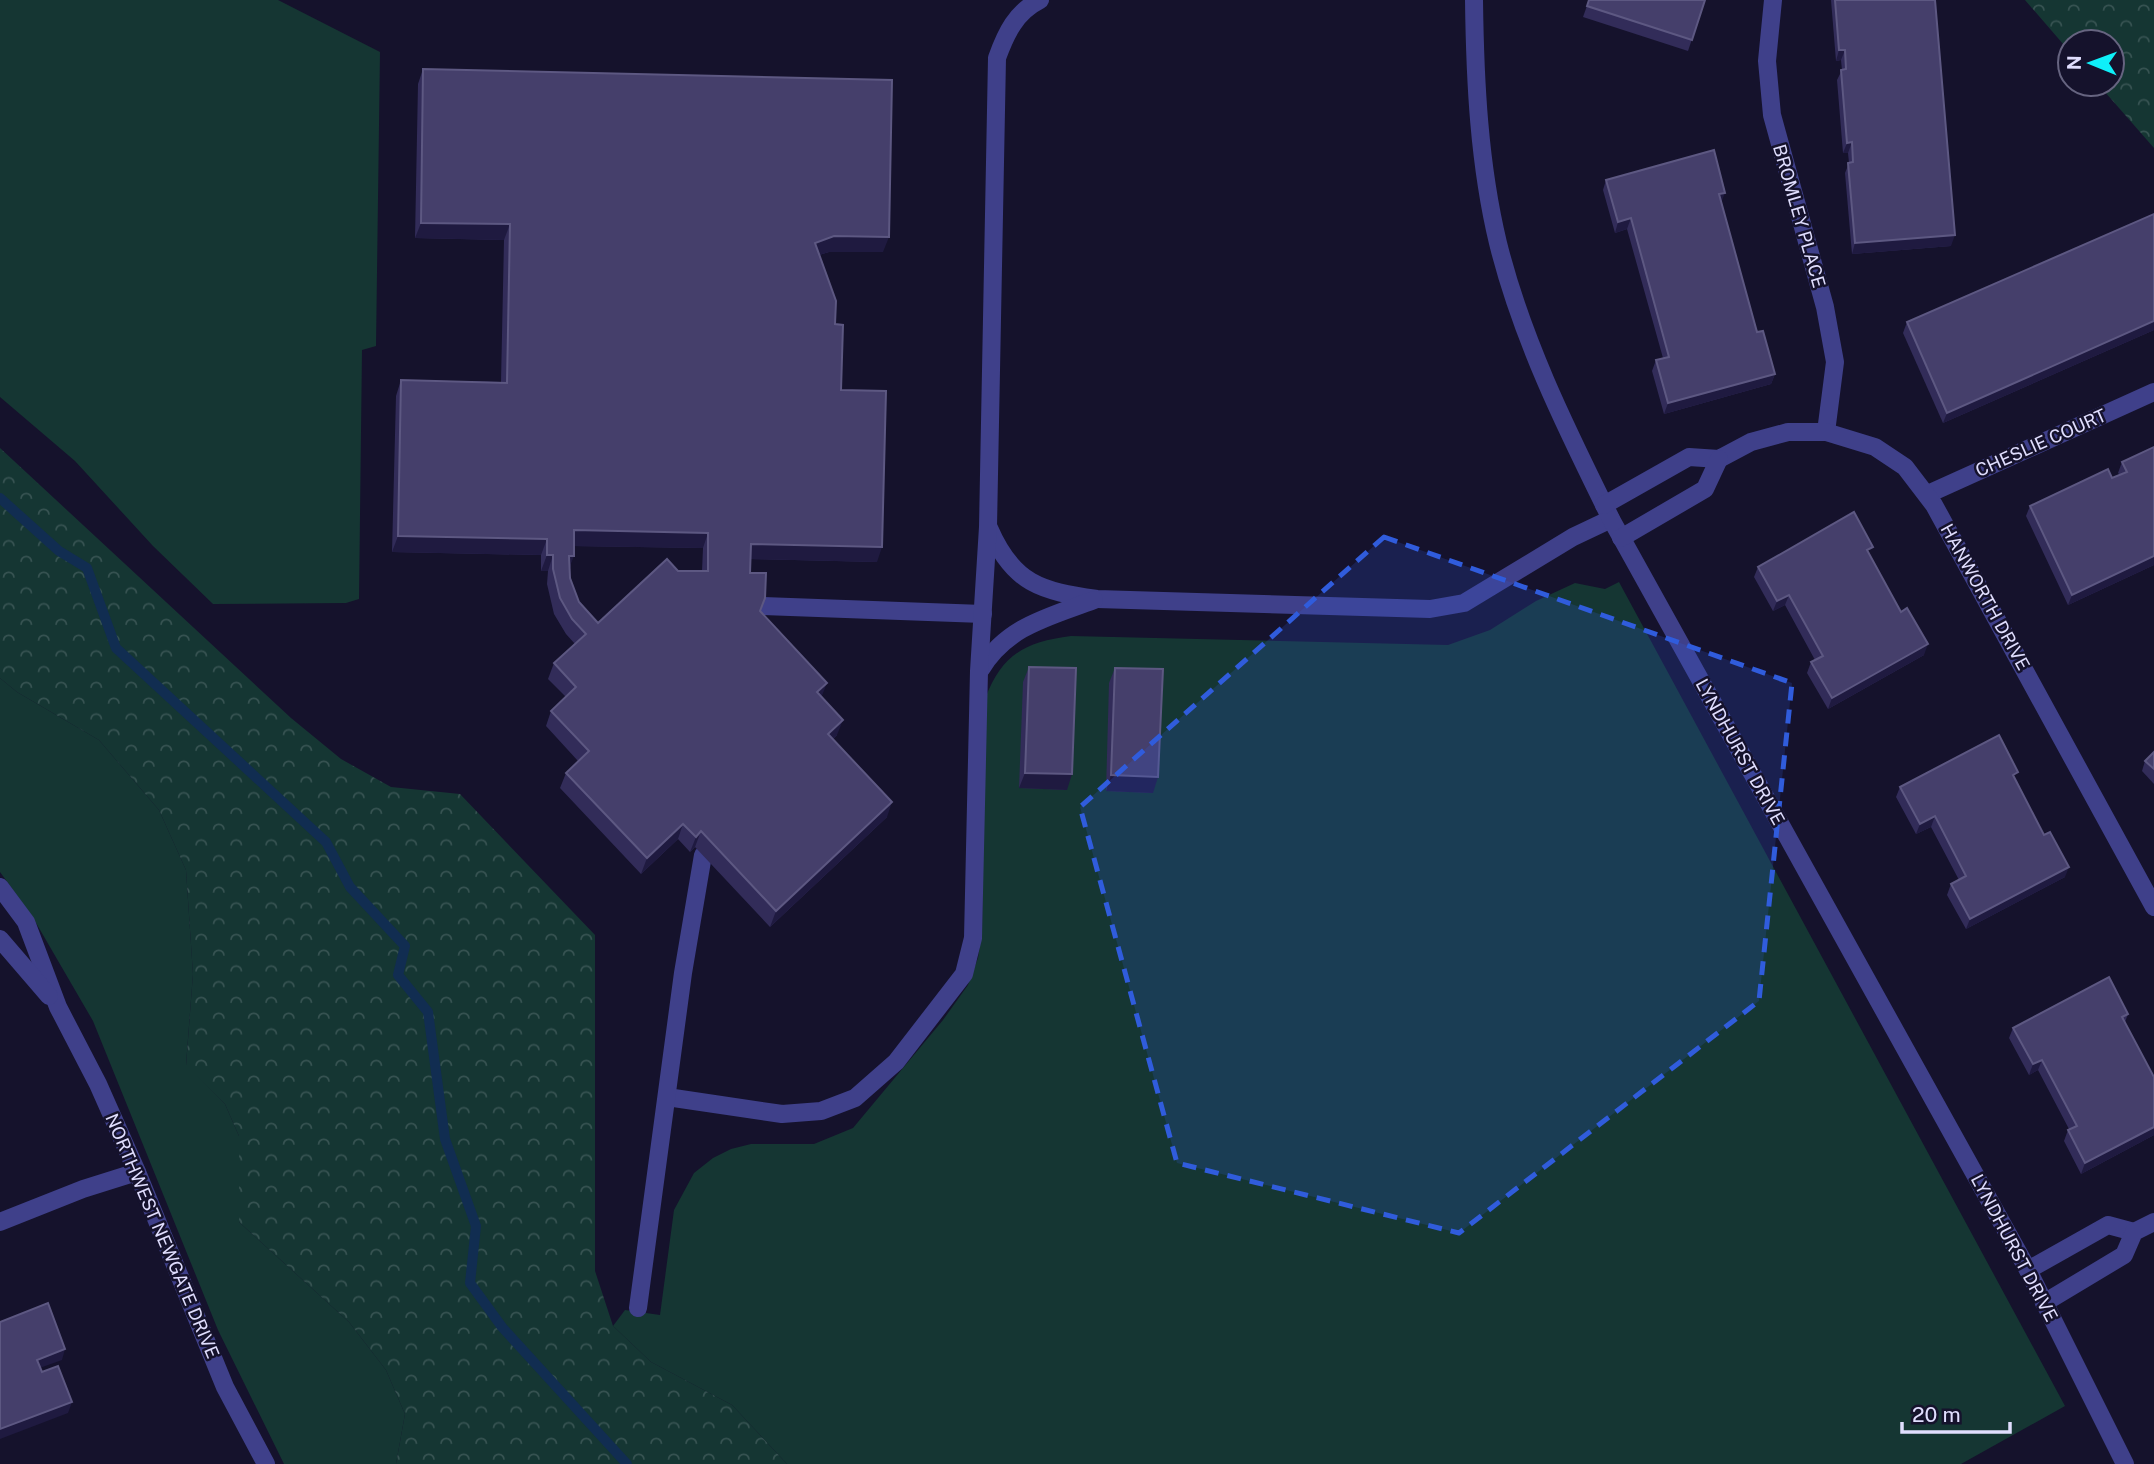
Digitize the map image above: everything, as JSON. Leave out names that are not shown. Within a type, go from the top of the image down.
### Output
[{"type":"street","points":[[667,1097],[782,1114],[821,1111],[855,1098],[896,1062],[964,974],[973,937],[979,671],[988,527],[997,58],[1007,31],[1028,6],[1040,0]]},
{"type":"street","name":"LYNDHURST DRIVE","points":[[1474,0],[1482,158],[1498,244],[1526,332],[1556,407],[1621,538],[2028,1270],[2125,1464]]},
{"type":"street","name":"BROMLEY PLACE","points":[[1773,0],[1767,61],[1772,115],[1825,307],[1835,362],[1826,432]]},
{"type":"street","name":"CHESLIE COURT","points":[[1928,494],[2154,392]]},
{"type":"street","name":"HANWORTH DRIVE","points":[[988,527],[1004,557],[1029,581],[1050,592],[1097,599],[1430,608],[1464,603],[1573,537],[1689,457],[1719,459],[1751,442],[1788,432],[1826,432],[1875,447],[1905,467],[1928,494],[2154,907]]},
{"type":"street","points":[[1621,538],[1705,489],[1719,459]]},
{"type":"street","points":[[979,671],[992,650],[1009,635],[1097,599]]},
{"type":"street","points":[[763,606],[983,614]]},
{"type":"street","points":[[638,1308],[683,973],[704,855]]},
{"type":"street","name":"NORTHWEST NEWGATE DRIVE","points":[[0,887],[26,922],[58,1007],[98,1084],[137,1172],[220,1376],[266,1464]]},
{"type":"street","name":"NORTHWEST NEWGATE DRIVE","points":[[0,939],[58,1007]]},
{"type":"street","points":[[0,1222],[83,1189],[137,1172]]},
{"type":"street","points":[[2044,1303],[2124,1255],[2134,1232],[2154,1222]]},
{"type":"street","points":[[2028,1270],[2108,1224],[2134,1232]]},
{"type":"highlighted area","points":[[1384,537],[1792,683],[1759,1001],[1459,1233],[1177,1163],[1080,807]]},
{"type":"green space","points":[[0,0],[278,0],[380,52],[376,346],[362,350],[359,599],[346,603],[213,604],[153,546],[75,461],[0,397]]},
{"type":"green space","points":[[2025,0],[2154,0],[2154,148],[2110,98],[2126,98],[2126,28],[2056,28],[2056,36]]},
{"type":"green space","points":[[0,448],[291,718],[341,759],[391,787],[460,794],[595,935],[595,1271],[613,1326],[651,1362],[732,1405],[787,1464],[396,1464],[405,1414],[386,1370],[349,1322],[239,1222],[239,1136],[225,1104],[186,1066],[193,974],[186,870],[159,810],[99,740],[17,692],[0,678]]},
{"type":"green space","points":[[1619,582],[2065,1406],[1961,1464],[787,1464],[732,1405],[651,1362],[613,1326],[625,1310],[660,1315],[674,1210],[694,1173],[713,1158],[731,1149],[751,1144],[814,1144],[853,1128],[943,1020],[968,985],[978,958],[982,933],[985,699],[999,671],[1017,653],[1041,642],[1071,636],[1448,645],[1490,630],[1536,601],[1575,583],[1605,589]]},
{"type":"green space","points":[[0,678],[17,692],[99,740],[159,810],[186,870],[193,974],[186,1065],[225,1104],[239,1136],[239,1222],[349,1322],[386,1370],[405,1414],[396,1464],[284,1464],[218,1330],[93,1021],[32,916],[0,872]]},
{"type":"building","points":[[1589,0],[1705,0],[1692,40],[1587,6]]},
{"type":"building","points":[[1835,0],[1935,0],[1955,235],[1855,243],[1848,163],[1853,162],[1852,142],[1847,143],[1841,70],[1846,69],[1845,50],[1839,50]]},
{"type":"building","points":[[423,69],[892,80],[889,237],[834,236],[815,243],[836,301],[835,324],[843,325],[841,390],[886,391],[882,547],[751,544],[750,573],[766,573],[765,598],[760,611],[827,683],[817,692],[843,720],[828,734],[892,802],[776,911],[701,831],[696,837],[683,824],[647,858],[566,773],[589,751],[551,711],[576,687],[554,663],[586,634],[572,619],[560,598],[553,569],[553,555],[547,555],[547,539],[398,536],[401,380],[507,383],[510,224],[421,223]],"holes":[[[574,530],[708,533],[708,571],[678,571],[667,559],[598,623],[579,602],[570,578],[569,556],[574,556]]]},
{"type":"building","points":[[1714,150],[1725,193],[1719,194],[1757,332],[1763,331],[1775,374],[1668,403],[1656,360],[1669,357],[1631,218],[1618,222],[1606,180]]},
{"type":"building","points":[[2154,214],[2154,321],[1947,413],[1907,322]]},
{"type":"building","points":[[2154,447],[2154,556],[2072,595],[2030,506],[2108,469],[2112,478],[2127,472],[2122,462]]},
{"type":"building","points":[[1854,512],[1873,547],[1867,550],[1901,612],[1907,608],[1928,644],[1832,698],[1811,662],[1823,656],[1789,595],[1777,601],[1758,567]]},
{"type":"building","points":[[1029,667],[1076,668],[1072,774],[1025,773]]},
{"type":"building","points":[[1115,668],[1163,669],[1158,777],[1111,775]]},
{"type":"building","points":[[1999,735],[2018,772],[2013,775],[2044,835],[2050,832],[2069,867],[1970,919],[1951,884],[1966,876],[1935,816],[1920,824],[1900,787]]},
{"type":"building","points":[[2154,752],[2154,769],[2145,761]]},
{"type":"building","points":[[2109,977],[2128,1014],[2122,1017],[2154,1077],[2154,1127],[2085,1163],[2068,1130],[2077,1126],[2042,1060],[2033,1064],[2013,1028]]},
{"type":"building","points":[[48,1303],[65,1349],[37,1360],[42,1372],[58,1366],[72,1402],[0,1429],[0,1322]]},
{"type":"waterway","points":[[0,498],[59,551],[87,568],[116,648],[326,842],[350,887],[405,946],[398,975],[428,1012],[445,1139],[476,1226],[470,1283],[502,1327],[627,1464]]}]
